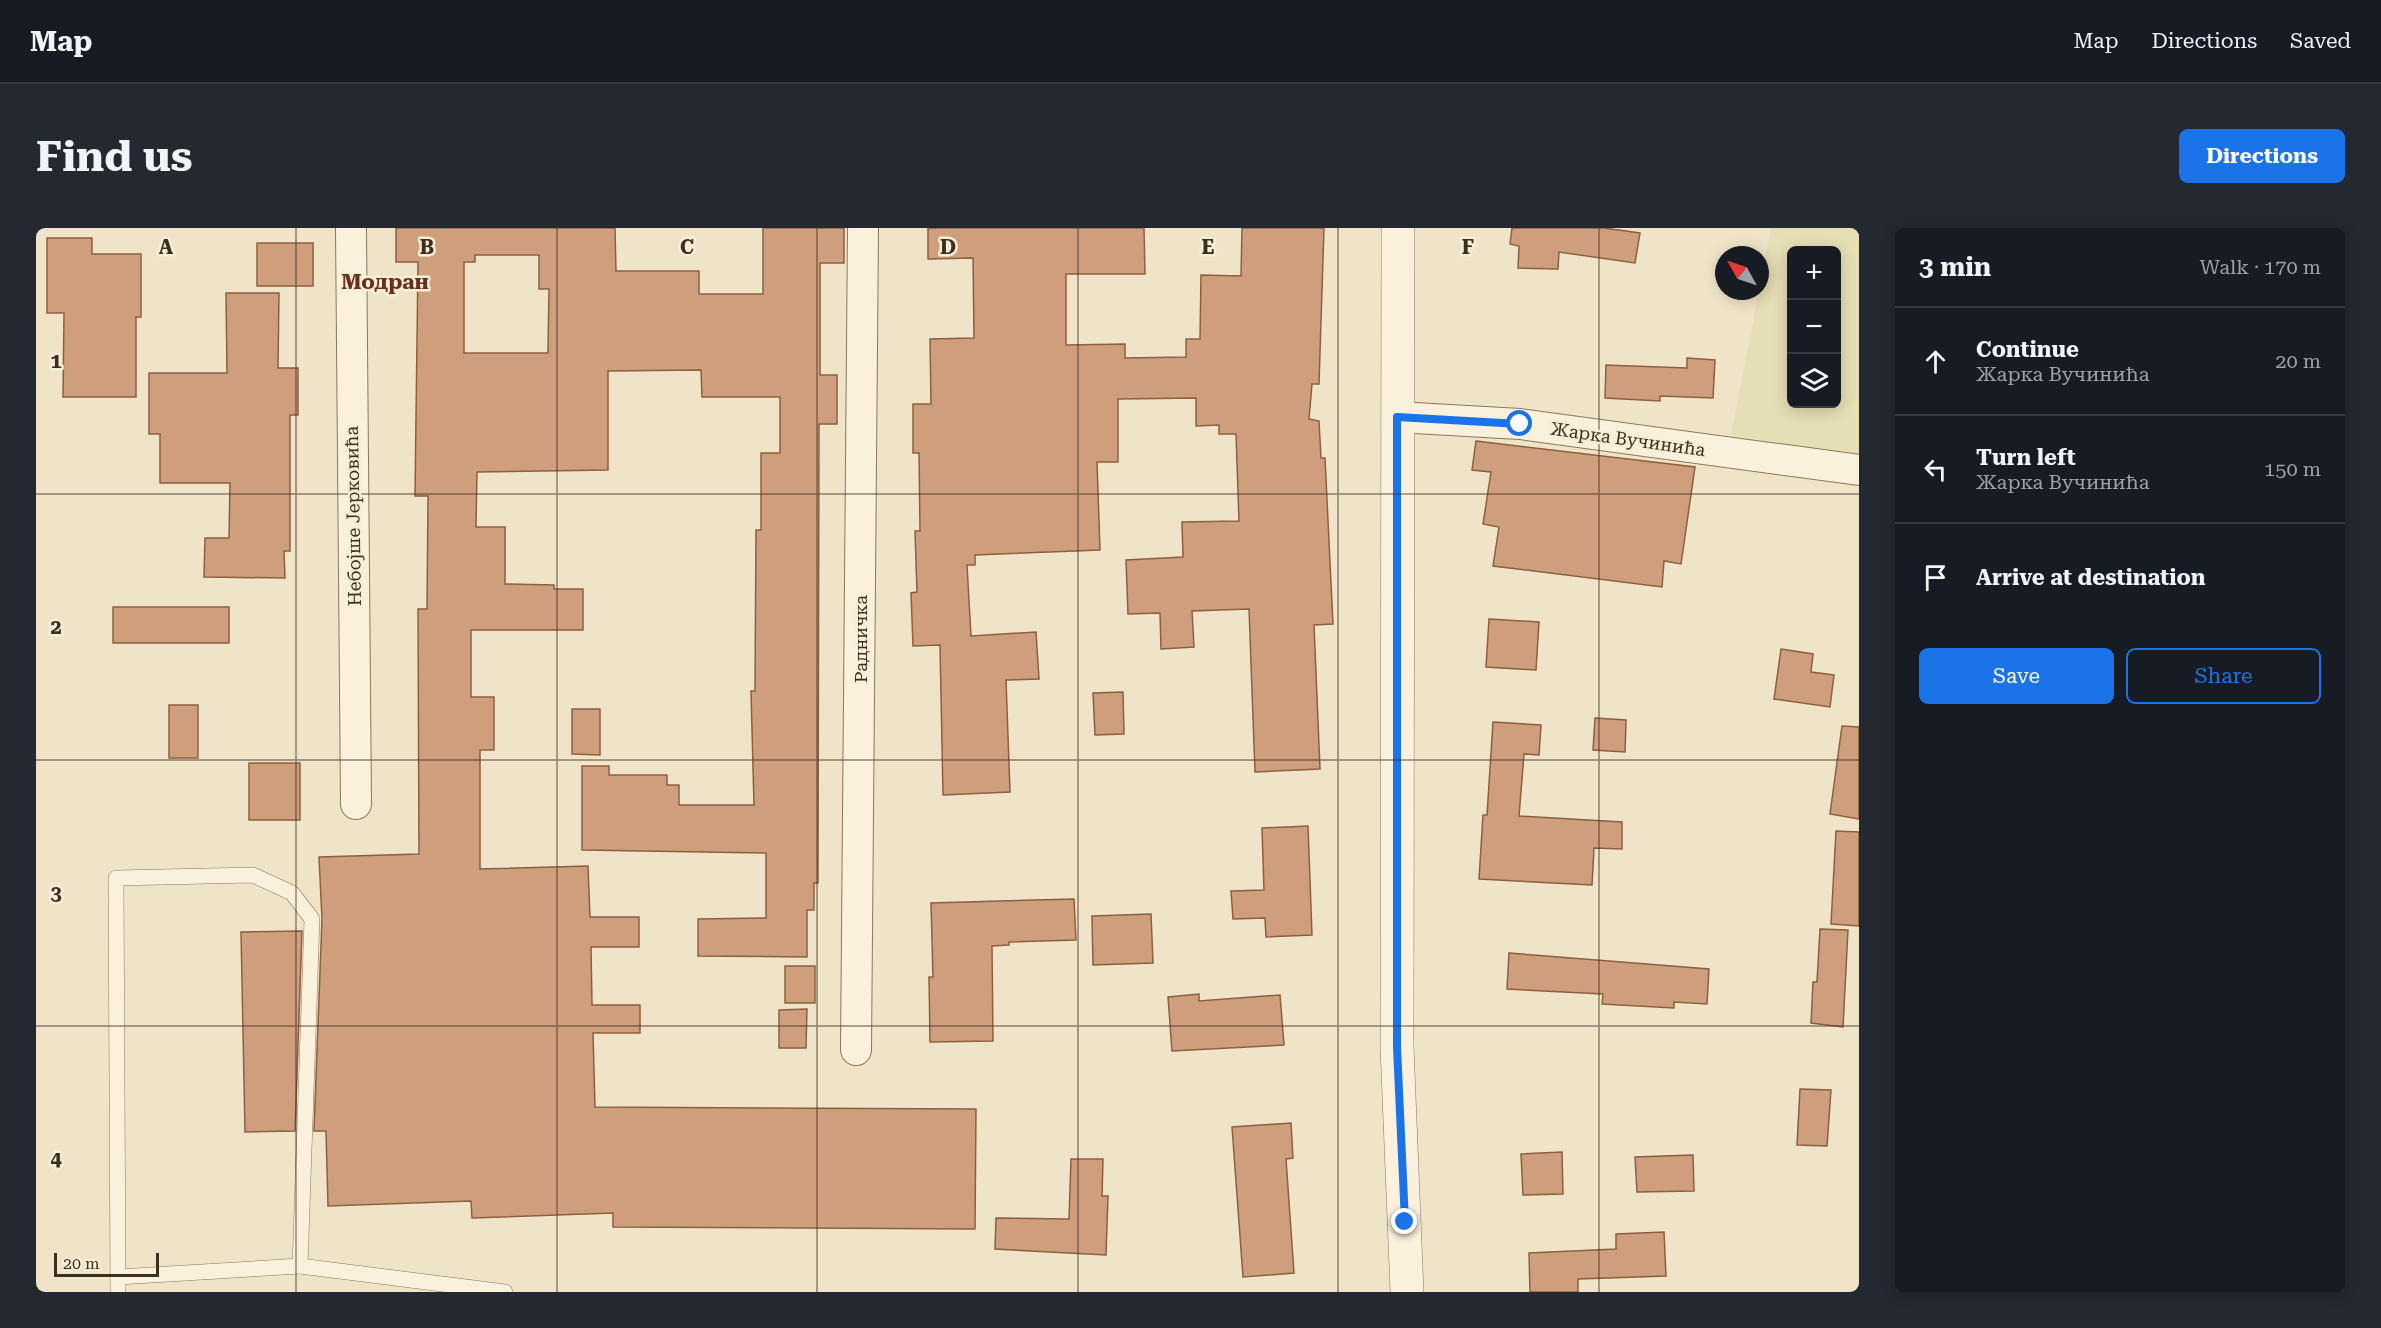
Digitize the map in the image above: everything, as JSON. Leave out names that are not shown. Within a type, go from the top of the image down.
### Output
[{"type":"street","name":"Небојше Јерковића","points":[[351,228],[356,804]]},
{"type":"street","name":"Радничка","points":[[856,1050],[863,228]]},
{"type":"street","points":[[1398,228],[1397,1047],[1407,1292]]},
{"type":"street","name":"Жарка Вучинића","points":[[1397,417],[1520,424],[1859,470]]},
{"type":"lane","points":[[300,1266],[312,919],[292,892],[253,875],[116,878],[118,1285],[300,1266],[505,1292]]},
{"type":"shaded area","points":[[1771,228],[1859,228],[1859,457],[1731,435],[1757,300],[1769,300],[1768,246]]},
{"type":"building","points":[[396,228],[615,228],[616,271],[699,271],[699,294],[763,294],[763,228],[844,228],[844,263],[820,263],[820,375],[837,375],[837,424],[819,424],[818,883],[814,883],[814,910],[807,910],[807,957],[698,956],[698,919],[766,918],[766,853],[582,850],[582,766],[609,766],[609,775],[667,775],[667,785],[679,785],[679,805],[754,805],[751,691],[755,691],[756,530],[761,530],[761,453],[780,453],[780,397],[702,397],[701,370],[608,371],[608,470],[477,472],[476,527],[505,527],[505,584],[554,585],[554,589],[583,589],[583,630],[471,630],[471,697],[494,697],[494,750],[480,750],[480,869],[588,866],[590,917],[639,917],[639,947],[591,947],[592,1005],[640,1005],[640,1033],[593,1033],[595,1107],[976,1109],[975,1229],[613,1227],[613,1213],[472,1218],[471,1201],[328,1206],[326,1131],[314,1131],[322,919],[319,857],[419,854],[418,609],[427,609],[428,496],[415,496],[418,262],[396,262]],"holes":[[[475,255],[539,255],[539,289],[549,289],[548,353],[464,353],[464,262],[475,262]]]},
{"type":"building","points":[[928,228],[1144,228],[1145,274],[1066,274],[1066,345],[1125,344],[1125,358],[1186,357],[1186,339],[1200,339],[1201,275],[1241,276],[1242,228],[1324,228],[1319,384],[1312,384],[1309,419],[1319,421],[1321,458],[1325,458],[1333,624],[1314,625],[1320,769],[1255,772],[1249,609],[1192,611],[1194,647],[1161,649],[1160,613],[1128,614],[1126,560],[1183,557],[1182,522],[1239,521],[1236,434],[1219,434],[1219,425],[1196,426],[1196,398],[1118,399],[1118,462],[1097,462],[1100,550],[975,555],[975,565],[967,565],[971,636],[1036,632],[1039,679],[1006,680],[1010,792],[943,795],[940,645],[913,646],[911,593],[917,592],[915,531],[920,531],[919,453],[913,453],[913,404],[931,404],[930,339],[974,338],[973,258],[928,259]]},
{"type":"building","points":[[1512,228],[1604,228],[1640,233],[1635,263],[1559,252],[1558,269],[1518,268],[1519,246],[1510,244]]},
{"type":"building","points":[[47,238],[92,238],[92,254],[141,254],[141,317],[136,317],[136,397],[63,397],[64,313],[47,313]]},
{"type":"building","points":[[257,243],[313,243],[313,286],[257,286]]},
{"type":"building","points":[[226,293],[279,293],[278,368],[298,368],[298,415],[290,415],[290,551],[284,551],[285,578],[204,577],[205,538],[229,538],[230,483],[160,483],[160,434],[149,434],[149,373],[227,373]]},
{"type":"building","points":[[1687,358],[1715,360],[1713,398],[1660,396],[1660,401],[1605,398],[1606,365],[1687,368]]},
{"type":"building","points":[[1476,441],[1695,467],[1681,564],[1664,561],[1662,587],[1493,566],[1499,527],[1483,524],[1491,472],[1472,470]]},
{"type":"building","points":[[113,607],[229,607],[229,643],[113,643]]},
{"type":"building","points":[[1489,619],[1539,622],[1536,670],[1486,667]]},
{"type":"building","points":[[1781,649],[1813,654],[1811,672],[1834,675],[1830,707],[1774,699]]},
{"type":"building","points":[[1123,692],[1124,734],[1095,735],[1093,693]]},
{"type":"building","points":[[169,705],[198,705],[198,758],[169,758]]},
{"type":"building","points":[[572,709],[600,709],[600,755],[572,754]]},
{"type":"building","points":[[1595,718],[1626,720],[1625,752],[1593,750]]},
{"type":"building","points":[[1493,722],[1541,725],[1539,755],[1524,754],[1519,816],[1622,822],[1622,849],[1594,848],[1592,885],[1479,879],[1483,815],[1487,815]]},
{"type":"building","points":[[1842,726],[1859,727],[1859,819],[1830,814]]},
{"type":"building","points":[[249,763],[300,763],[300,820],[249,820]]},
{"type":"building","points":[[1308,826],[1312,935],[1266,937],[1265,918],[1233,919],[1231,891],[1264,890],[1262,828]]},
{"type":"building","points":[[1836,831],[1859,832],[1859,926],[1831,924]]},
{"type":"building","points":[[1074,899],[1076,940],[1009,942],[1009,945],[992,946],[993,1041],[930,1042],[929,977],[933,977],[931,903]]},
{"type":"building","points":[[1151,914],[1153,963],[1093,965],[1092,916]]},
{"type":"building","points":[[1820,929],[1848,930],[1843,1027],[1811,1023],[1813,982],[1817,982]]},
{"type":"building","points":[[302,931],[295,1131],[245,1132],[241,932]]},
{"type":"building","points":[[1509,953],[1709,969],[1707,1004],[1674,1002],[1674,1008],[1602,1004],[1603,994],[1507,989]]},
{"type":"building","points":[[785,966],[815,966],[815,1003],[785,1003]]},
{"type":"building","points":[[1199,994],[1199,1001],[1280,995],[1284,1045],[1172,1051],[1168,997]]},
{"type":"building","points":[[807,1009],[806,1048],[779,1048],[779,1010]]},
{"type":"building","points":[[1800,1089],[1831,1090],[1827,1146],[1797,1145]]},
{"type":"building","points":[[1291,1123],[1293,1158],[1286,1159],[1294,1273],[1243,1277],[1232,1127]]},
{"type":"building","points":[[1562,1152],[1563,1194],[1523,1195],[1521,1154]]},
{"type":"building","points":[[1693,1155],[1694,1191],[1637,1192],[1635,1157]]},
{"type":"building","points":[[1071,1159],[1103,1159],[1102,1196],[1108,1196],[1106,1255],[995,1249],[996,1218],[1069,1219]]},
{"type":"building","points":[[1664,1232],[1666,1276],[1578,1279],[1578,1292],[1530,1292],[1529,1253],[1616,1249],[1616,1234]]},
{"type":"district","name":"Модран","points":[[385,282]]},
{"type":"route","points":[[1405,1222],[1397,1047],[1397,417],[1520,424]]}]
